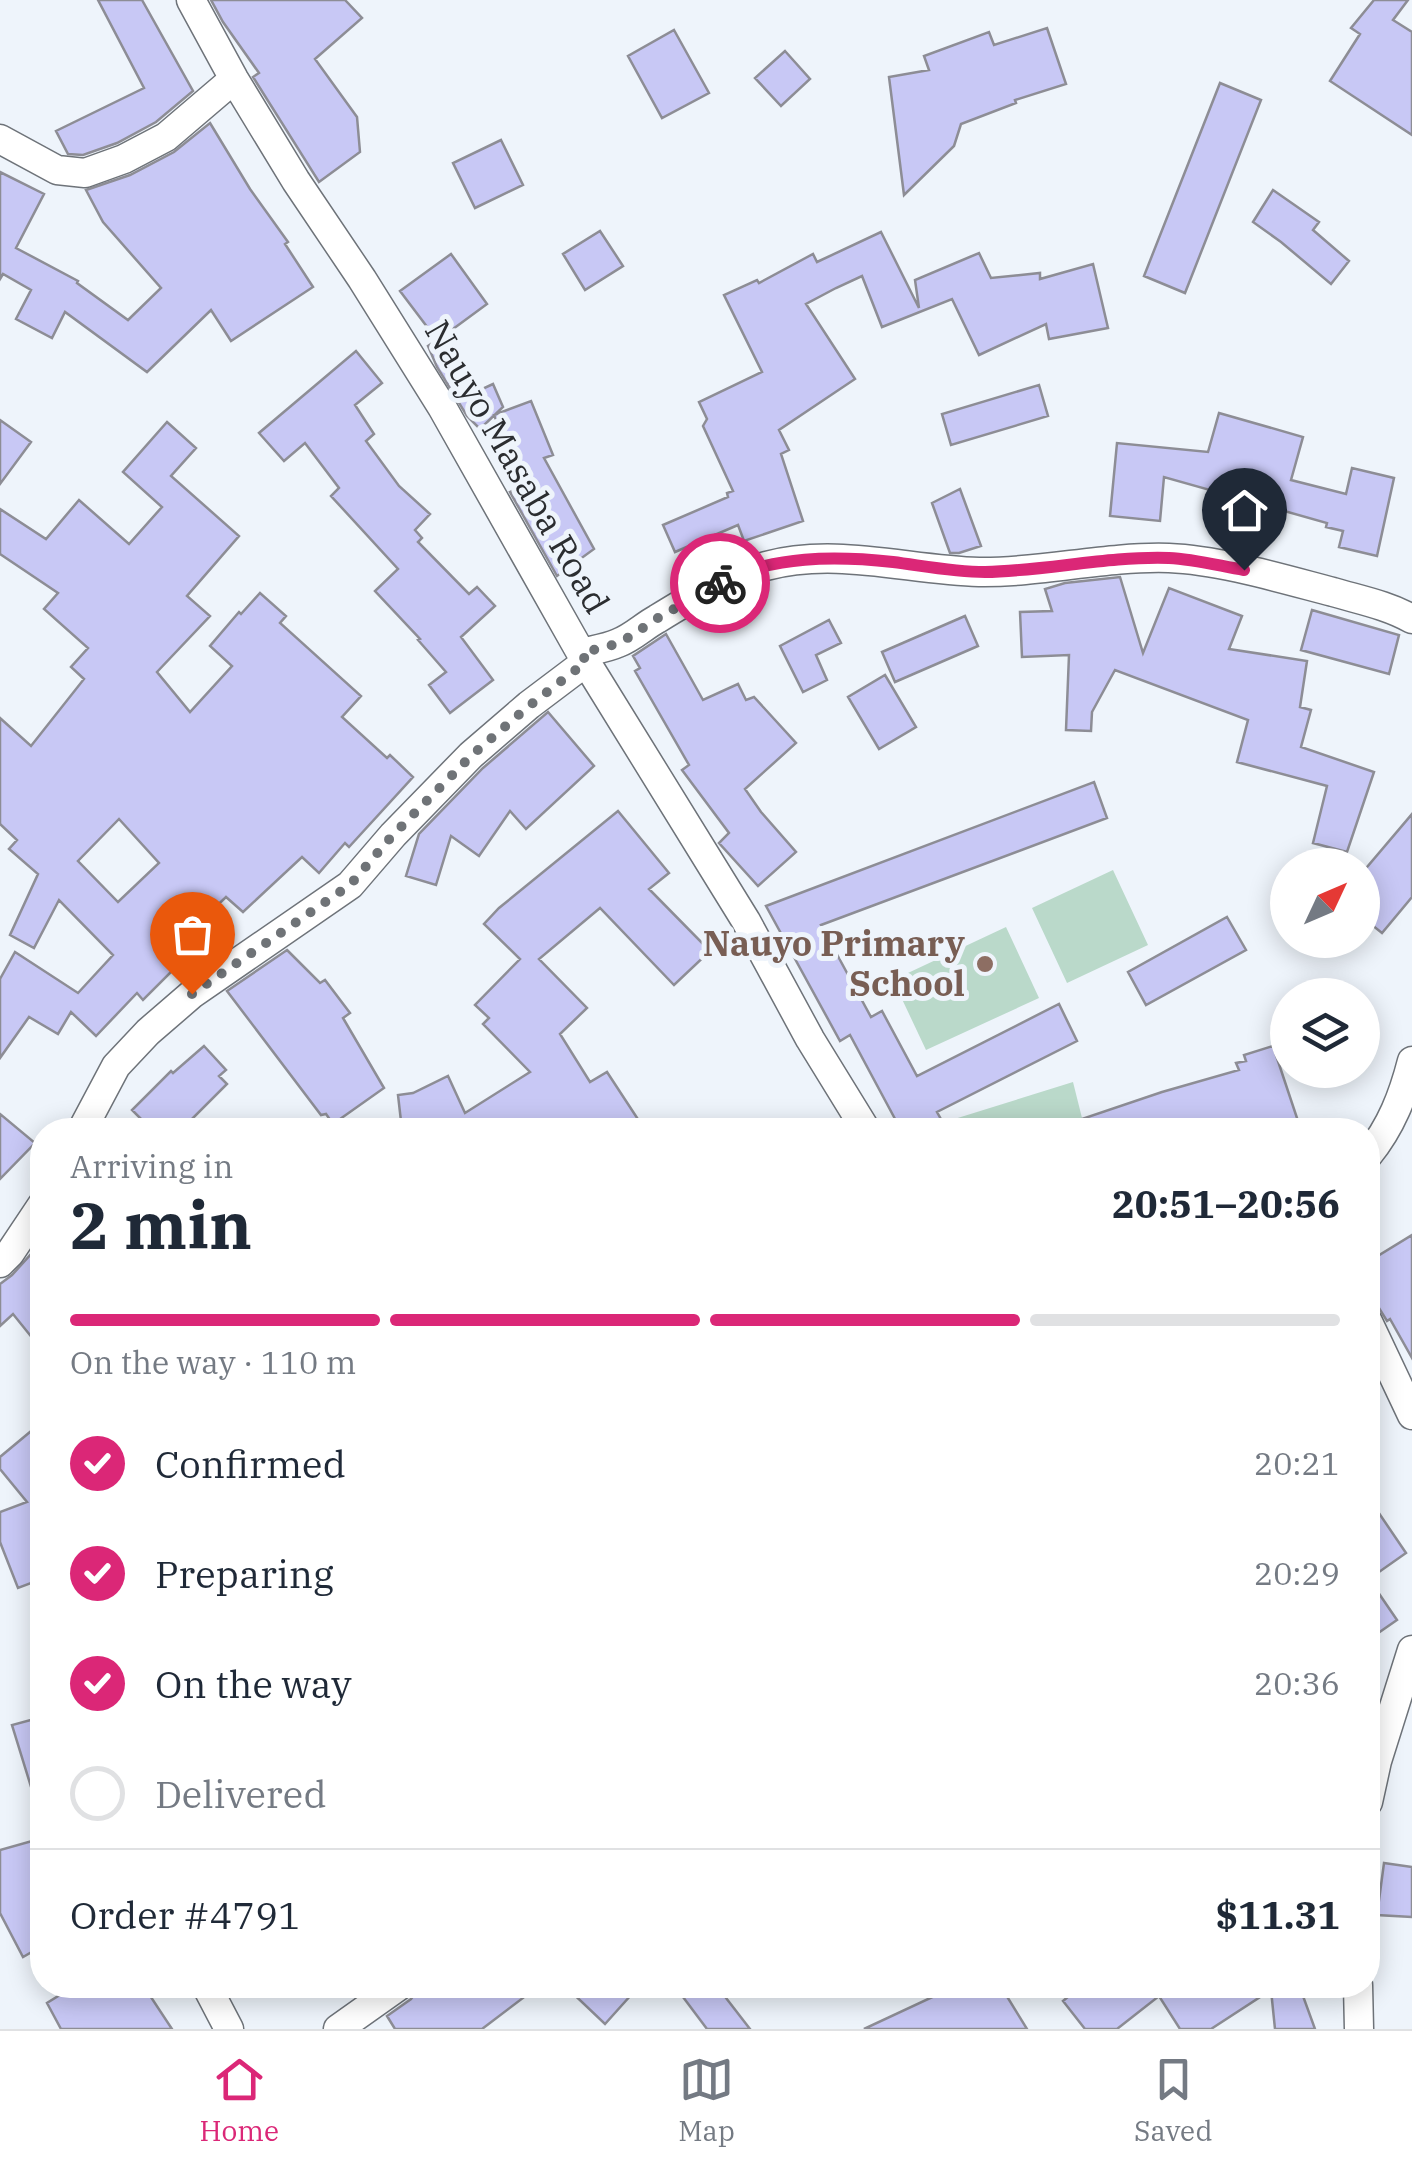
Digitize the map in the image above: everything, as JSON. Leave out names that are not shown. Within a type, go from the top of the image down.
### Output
[{"type":"street","name":"Nauyo Masaba Road","points":[[190,0],[296,181],[442,407],[584,658],[746,921],[859,1118]]},
{"type":"street","points":[[0,139],[57,170],[85,173],[124,160],[166,137],[234,79]]},
{"type":"street","points":[[88,1118],[116,1066],[148,1032],[203,986],[350,885],[472,755],[584,658],[620,643],[728,579],[768,565],[806,559],[892,562],[982,572],[1171,558],[1309,586],[1394,609],[1412,619]]},
{"type":"street","points":[[1380,1141],[1402,1099],[1412,1062]]},
{"type":"street","points":[[0,1263],[30,1223]]},
{"type":"street","points":[[1380,1347],[1412,1415]]},
{"type":"street","points":[[1380,1748],[1412,1650]]},
{"type":"street","points":[[213,1998],[230,2029]]},
{"type":"street","points":[[338,2029],[382,1998]]},
{"type":"street","points":[[1359,1998],[1360,2029]]},
{"type":"green space","points":[[1113,870],[1148,945],[1067,983],[1032,908]]},
{"type":"green space","points":[[1006,927],[1039,998],[926,1050],[893,980]]},
{"type":"green space","points":[[1073,1082],[1082,1118],[958,1118]]},
{"type":"building","points":[[98,0],[142,0],[193,91],[156,122],[117,143],[83,155],[68,154],[56,131],[144,88]]},
{"type":"building","points":[[211,0],[345,0],[362,18],[315,59],[357,117],[360,152],[319,182],[253,77],[259,73]]},
{"type":"building","points":[[1374,0],[1408,0],[1393,20],[1412,32],[1412,135],[1330,81],[1360,34],[1351,28]]},
{"type":"building","points":[[1047,28],[1066,84],[1015,100],[1016,103],[961,124],[954,146],[904,195],[889,77],[929,70],[924,56],[989,32],[994,45]]},
{"type":"building","points":[[674,30],[709,93],[662,118],[628,56]]},
{"type":"building","points":[[785,51],[810,79],[781,106],[755,78]]},
{"type":"building","points":[[1220,83],[1261,100],[1185,293],[1144,276]]},
{"type":"building","points":[[210,123],[313,287],[231,341],[211,310],[147,372],[65,312],[52,338],[16,319],[31,290],[3,274],[0,279],[0,172],[44,194],[16,248],[78,281],[128,320],[161,288],[103,222],[86,190],[130,175],[174,152]]},
{"type":"building","points":[[501,140],[523,185],[475,208],[453,163]]},
{"type":"building","points":[[1273,190],[1319,222],[1313,230],[1349,261],[1331,284],[1253,222]]},
{"type":"building","points":[[600,231],[623,266],[585,290],[563,254]]},
{"type":"building","points":[[881,232],[919,308],[915,280],[979,253],[991,278],[1040,273],[1040,279],[1093,264],[1108,328],[1049,339],[1046,324],[979,355],[952,299],[882,327],[862,276],[836,288],[806,304],[855,379],[779,430],[789,450],[781,454],[803,521],[744,541],[738,525],[675,552],[663,525],[728,497],[727,493],[733,491],[703,426],[707,419],[699,402],[762,372],[724,295],[757,280],[759,283],[813,254],[817,262]]},
{"type":"building","points":[[451,254],[487,304],[438,340],[476,392],[493,384],[503,407],[480,429],[467,416],[437,367],[428,346],[437,340],[400,291]]},
{"type":"building","points":[[356,351],[382,383],[355,405],[374,434],[366,441],[399,486],[430,514],[415,530],[422,538],[418,542],[469,594],[477,587],[495,606],[461,637],[493,680],[450,713],[429,685],[446,672],[375,591],[398,569],[331,496],[339,488],[305,443],[284,461],[259,433]]},
{"type":"building","points":[[1039,385],[1048,416],[951,445],[942,414]]},
{"type":"building","points":[[531,401],[553,455],[544,458],[594,549],[557,576],[510,492],[523,486],[494,415]]},
{"type":"building","points":[[1219,413],[1303,437],[1291,480],[1346,494],[1352,468],[1394,478],[1377,556],[1339,547],[1343,531],[1326,527],[1327,523],[1164,477],[1160,521],[1110,516],[1117,443],[1208,452]]},
{"type":"building","points":[[0,420],[31,442],[0,484]]},
{"type":"building","points":[[167,422],[196,448],[171,476],[239,536],[187,596],[210,616],[157,672],[190,712],[232,666],[210,646],[260,593],[286,616],[280,623],[361,696],[342,717],[413,777],[349,847],[345,843],[319,873],[302,857],[243,912],[226,897],[166,954],[178,965],[143,1000],[137,993],[96,1036],[71,1012],[58,1034],[29,1017],[0,1058],[0,979],[15,952],[78,993],[113,955],[59,900],[34,948],[10,935],[38,874],[9,849],[17,840],[0,824],[0,718],[31,746],[84,679],[71,667],[88,648],[44,609],[58,593],[0,554],[0,509],[46,539],[79,500],[129,544],[162,507],[123,472]],"holes":[[[119,819],[159,863],[118,902],[78,861]]]},
{"type":"building","points":[[960,489],[981,546],[950,553],[932,503]]},
{"type":"building","points":[[1120,577],[1143,653],[1169,588],[1242,616],[1229,649],[1307,661],[1300,707],[1311,710],[1301,747],[1374,772],[1348,848],[1313,843],[1327,786],[1237,762],[1248,720],[1115,670],[1092,712],[1091,731],[1066,730],[1069,655],[1022,657],[1020,612],[1052,611],[1045,589]]},
{"type":"building","points":[[1312,610],[1399,635],[1389,674],[1301,650]]},
{"type":"building","points":[[965,616],[978,646],[895,682],[882,652]]},
{"type":"building","points":[[829,620],[841,643],[816,655],[827,680],[803,692],[780,646]]},
{"type":"building","points":[[666,634],[703,700],[738,684],[746,700],[754,697],[796,743],[745,789],[796,852],[758,886],[719,843],[729,833],[682,770],[689,765],[635,671],[640,668],[633,656]]},
{"type":"building","points":[[885,675],[916,727],[879,749],[848,697]]},
{"type":"building","points":[[548,712],[594,766],[526,829],[510,811],[479,856],[451,836],[436,885],[406,876],[419,834],[483,768]]},
{"type":"building","points":[[1094,782],[1107,818],[821,925],[871,1017],[882,1011],[917,1076],[1059,1004],[1077,1041],[937,1112],[940,1118],[895,1118],[850,1035],[840,1041],[766,906]]},
{"type":"building","points":[[618,811],[669,873],[649,889],[710,951],[674,985],[600,908],[539,959],[587,1008],[560,1034],[590,1082],[607,1072],[637,1118],[401,1118],[398,1095],[413,1093],[448,1076],[465,1113],[530,1072],[483,1024],[489,1018],[475,1005],[520,959],[484,924]]},
{"type":"building","points":[[1412,814],[1412,897],[1382,933],[1380,931],[1380,852]]},
{"type":"building","points":[[1227,917],[1246,950],[1146,1005],[1128,972]]},
{"type":"building","points":[[287,950],[320,983],[325,980],[350,1013],[343,1018],[384,1088],[342,1118],[321,1115],[227,991]]},
{"type":"building","points":[[204,1046],[226,1070],[219,1076],[227,1084],[193,1118],[140,1118],[132,1110]]},
{"type":"building","points":[[1270,1047],[1270,1088],[1287,1088],[1297,1118],[1085,1118],[1239,1070],[1236,1063],[1246,1061],[1244,1055]]},
{"type":"building","points":[[0,1114],[30,1139],[30,1148],[0,1179]]},
{"type":"building","points":[[1412,1235],[1412,1358],[1390,1319],[1387,1321],[1380,1310],[1380,1255]]},
{"type":"building","points":[[30,1255],[30,1335],[13,1314],[0,1326],[0,1284]]},
{"type":"building","points":[[30,1432],[30,1584],[18,1588],[0,1542],[0,1512],[27,1502],[0,1469],[0,1457]]},
{"type":"building","points":[[1380,1515],[1406,1553],[1380,1571]]},
{"type":"building","points":[[1380,1595],[1397,1620],[1380,1632]]},
{"type":"building","points":[[30,1720],[30,1784],[12,1725]]},
{"type":"building","points":[[30,1842],[30,1953],[23,1957],[0,1913],[0,1850]]},
{"type":"building","points":[[1384,1863],[1412,1867],[1412,1917],[1380,1915]]},
{"type":"building","points":[[55,1998],[152,1998],[172,2029],[61,2029],[47,2003]]},
{"type":"building","points":[[523,1998],[482,2029],[395,2029],[387,2016],[411,1999]]},
{"type":"building","points":[[578,1998],[628,1998],[605,2024]]},
{"type":"building","points":[[684,1998],[726,1998],[750,2029],[707,2029]]},
{"type":"building","points":[[930,1998],[1008,1998],[1027,2029],[864,2029]]},
{"type":"building","points":[[1156,1998],[1117,2029],[1085,2029],[1063,2001]]},
{"type":"building","points":[[1160,1998],[1259,1998],[1211,2029],[1180,2029]]},
{"type":"building","points":[[1272,1998],[1304,1998],[1315,2029],[1275,2029]]},
{"type":"way so far","points":[[192,994],[350,885],[472,755],[586,662],[582,653],[620,643],[720,583]]},
{"type":"place","name":"Nauyo Primary School","points":[[985,964]]},
{"type":"route","points":[[720,583],[768,565],[806,559],[892,562],[982,572],[1171,558],[1244,570]]}]
